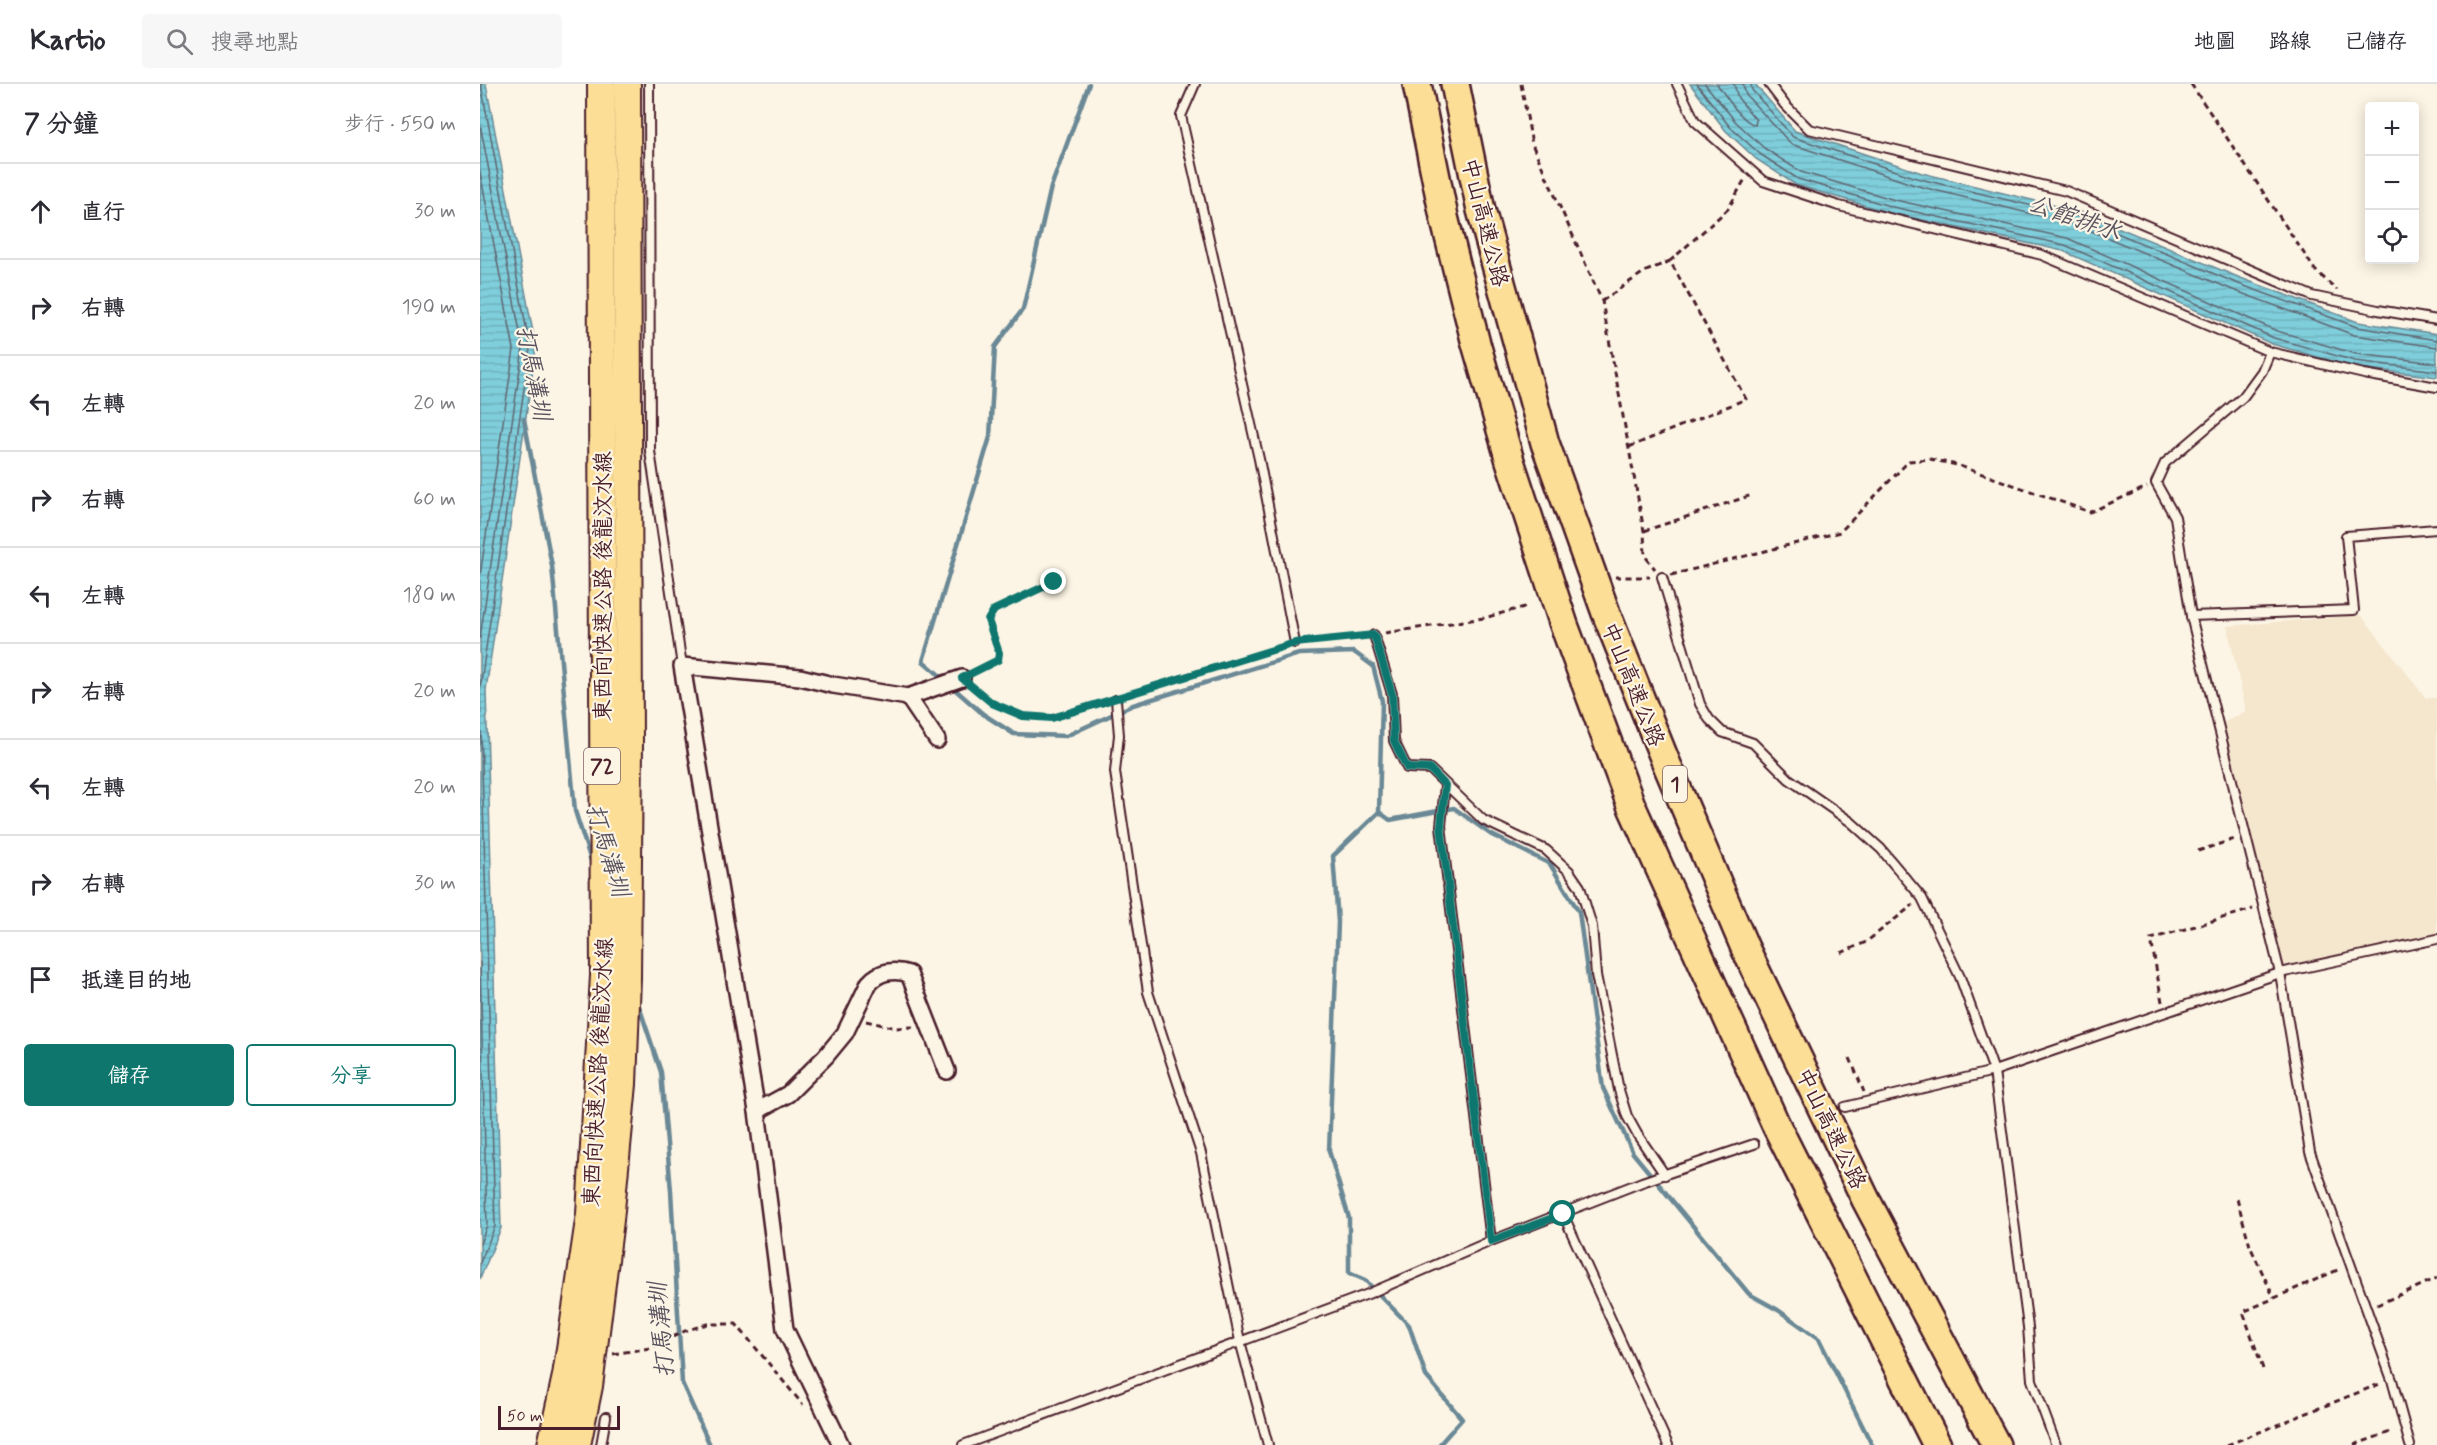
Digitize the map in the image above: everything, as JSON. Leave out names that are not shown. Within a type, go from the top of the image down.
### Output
[{"type":"highway","name":"東西向快速公路 後龍汶水線","points":[[551,1445],[566,1376],[590,1214],[604,976],[601,84]]},
{"type":"highway","name":"東西向快速公路 後龍汶水線","points":[[577,1445],[589,1386],[610,1220],[623,1084],[627,978],[629,744],[627,84]]},
{"type":"highway","name":"中山高速公路","points":[[1417,84],[1447,229],[1475,340],[1510,461],[1564,625],[1631,805],[1776,1125],[1937,1445]]},
{"type":"highway","name":"中山高速公路","points":[[1455,84],[1481,210],[1545,443],[1606,613],[1656,739],[1745,948],[1866,1200],[1996,1445]]},
{"type":"street","points":[[841,1445],[784,1329],[757,1111],[682,666],[800,677],[833,685],[908,697],[962,678]]},
{"type":"street","points":[[908,697],[936,740]]},
{"type":"street","points":[[757,1111],[788,1094],[845,1033],[874,977],[885,972],[909,974],[947,1071]]},
{"type":"lane","points":[[649,84],[650,451],[682,666]]},
{"type":"lane","points":[[1195,84],[1182,116],[1259,459],[1295,643]]},
{"type":"lane","points":[[1677,84],[1695,121],[1763,181],[1839,206],[2042,255],[2270,352],[2364,374],[2437,387]]},
{"type":"lane","points":[[1769,84],[1785,105],[1809,129],[2066,191],[2312,296],[2437,320]]},
{"type":"lane","points":[[2270,352],[2262,371],[2243,397],[2165,463],[2156,483],[2175,517],[2191,616],[2280,974],[2310,1152],[2392,1380],[2410,1445]]},
{"type":"lane","points":[[2191,616],[2354,610],[2346,536],[2437,529]]},
{"type":"lane","points":[[1662,577],[1700,704],[1709,719],[1722,732],[1753,743],[1789,779],[1851,822],[1881,849],[1922,898],[1960,977],[1994,1071],[2013,1209],[2032,1380],[2056,1445]]},
{"type":"lane","points":[[1374,635],[1392,694],[1394,741],[1407,768],[1430,769],[1483,820],[1546,850],[1569,871],[1580,887],[1592,926],[1596,975],[1619,1090],[1627,1116],[1665,1175]]},
{"type":"lane","points":[[1116,700],[1119,735],[1115,772],[1148,992],[1201,1153],[1240,1341],[1268,1445]]},
{"type":"lane","points":[[1445,785],[1441,826],[1491,1241]]},
{"type":"lane","points":[[1845,1107],[1994,1071],[2280,974],[2437,939]]},
{"type":"lane","points":[[963,1445],[1368,1294],[1491,1241],[1649,1180],[1754,1144]]},
{"type":"lane","points":[[1563,1214],[1668,1445]]},
{"type":"lane","points":[[601,1445],[606,1417]]},
{"type":"path","points":[[1521,84],[1532,144],[1602,301],[1644,531],[1645,556],[1662,577]]},
{"type":"path","points":[[2191,84],[2314,270],[2355,306]]},
{"type":"path","points":[[1602,301],[1644,272],[1670,261],[1728,209],[1750,171]]},
{"type":"path","points":[[1629,447],[1746,399],[1670,261]]},
{"type":"path","points":[[1615,577],[1662,577],[1840,532],[1909,461],[1930,459],[1957,465],[2090,512],[2156,483]]},
{"type":"path","points":[[1644,531],[1752,495]]},
{"type":"path","points":[[1064,573],[1054,582],[994,610],[988,620],[999,653],[998,660],[962,678],[992,703],[1023,716],[1052,718],[1295,643],[1374,635],[1484,618],[1527,606]]},
{"type":"path","points":[[2198,851],[2246,836]]},
{"type":"path","points":[[1841,953],[1866,942],[1922,898]]},
{"type":"path","points":[[2164,1013],[2151,939],[2263,906]]},
{"type":"path","points":[[853,1017],[896,1028],[930,1026]]},
{"type":"path","points":[[1850,1058],[1869,1101]]},
{"type":"path","points":[[2237,1199],[2250,1246],[2274,1298]]},
{"type":"path","points":[[2263,1369],[2243,1312],[2351,1264]]},
{"type":"path","points":[[2367,1310],[2437,1278]]},
{"type":"path","points":[[610,1355],[650,1348],[685,1331],[707,1324],[736,1324],[803,1405]]},
{"type":"path","points":[[2228,1445],[2392,1380]]},
{"type":"path","points":[[2354,1445],[2404,1427]]},
{"type":"shaded area","points":[[2361,615],[2426,698],[2437,698],[2437,935],[2282,966],[2219,725],[2246,711],[2227,626]]},
{"type":"water","points":[[480,84],[486,84],[536,348],[486,690],[501,1228],[480,1279]]},
{"type":"water","name":"公館排水","points":[[1690,84],[1755,84],[1795,131],[1922,173],[2081,212],[2238,277],[2358,322],[2437,334],[2437,377],[2353,367],[2272,344],[2063,251],[1891,213],[1796,185],[1756,159],[1726,131]]},
{"type":"waterway","points":[[945,680],[923,661],[990,437],[995,347],[1023,309],[1051,187],[1089,84]]},
{"type":"waterway","name":"打馬溝圳","points":[[524,419],[552,566],[575,811],[592,864]]},
{"type":"waterway","points":[[951,686],[983,714],[1014,734],[1066,736],[1133,705],[1299,654],[1354,652],[1373,666],[1382,701],[1379,812],[1333,856],[1338,922],[1329,1151],[1349,1218],[1349,1273],[1365,1280],[1409,1325],[1426,1376],[1462,1419],[1439,1445]]},
{"type":"waterway","points":[[1379,812],[1390,820],[1454,808],[1490,834],[1550,864],[1579,912],[1603,1088],[1633,1153],[1749,1294],[1778,1310],[1819,1339],[1872,1445]]},
{"type":"waterway","name":"打馬溝圳","points":[[637,1000],[661,1072],[671,1191],[682,1383],[710,1445]]},
{"type":"route","points":[[1054,582],[994,610],[988,620],[999,653],[998,660],[962,678],[992,703],[1023,716],[1052,718],[1295,643],[1374,635],[1392,694],[1394,741],[1407,768],[1430,769],[1445,785],[1441,826],[1491,1241],[1563,1214]]}]
